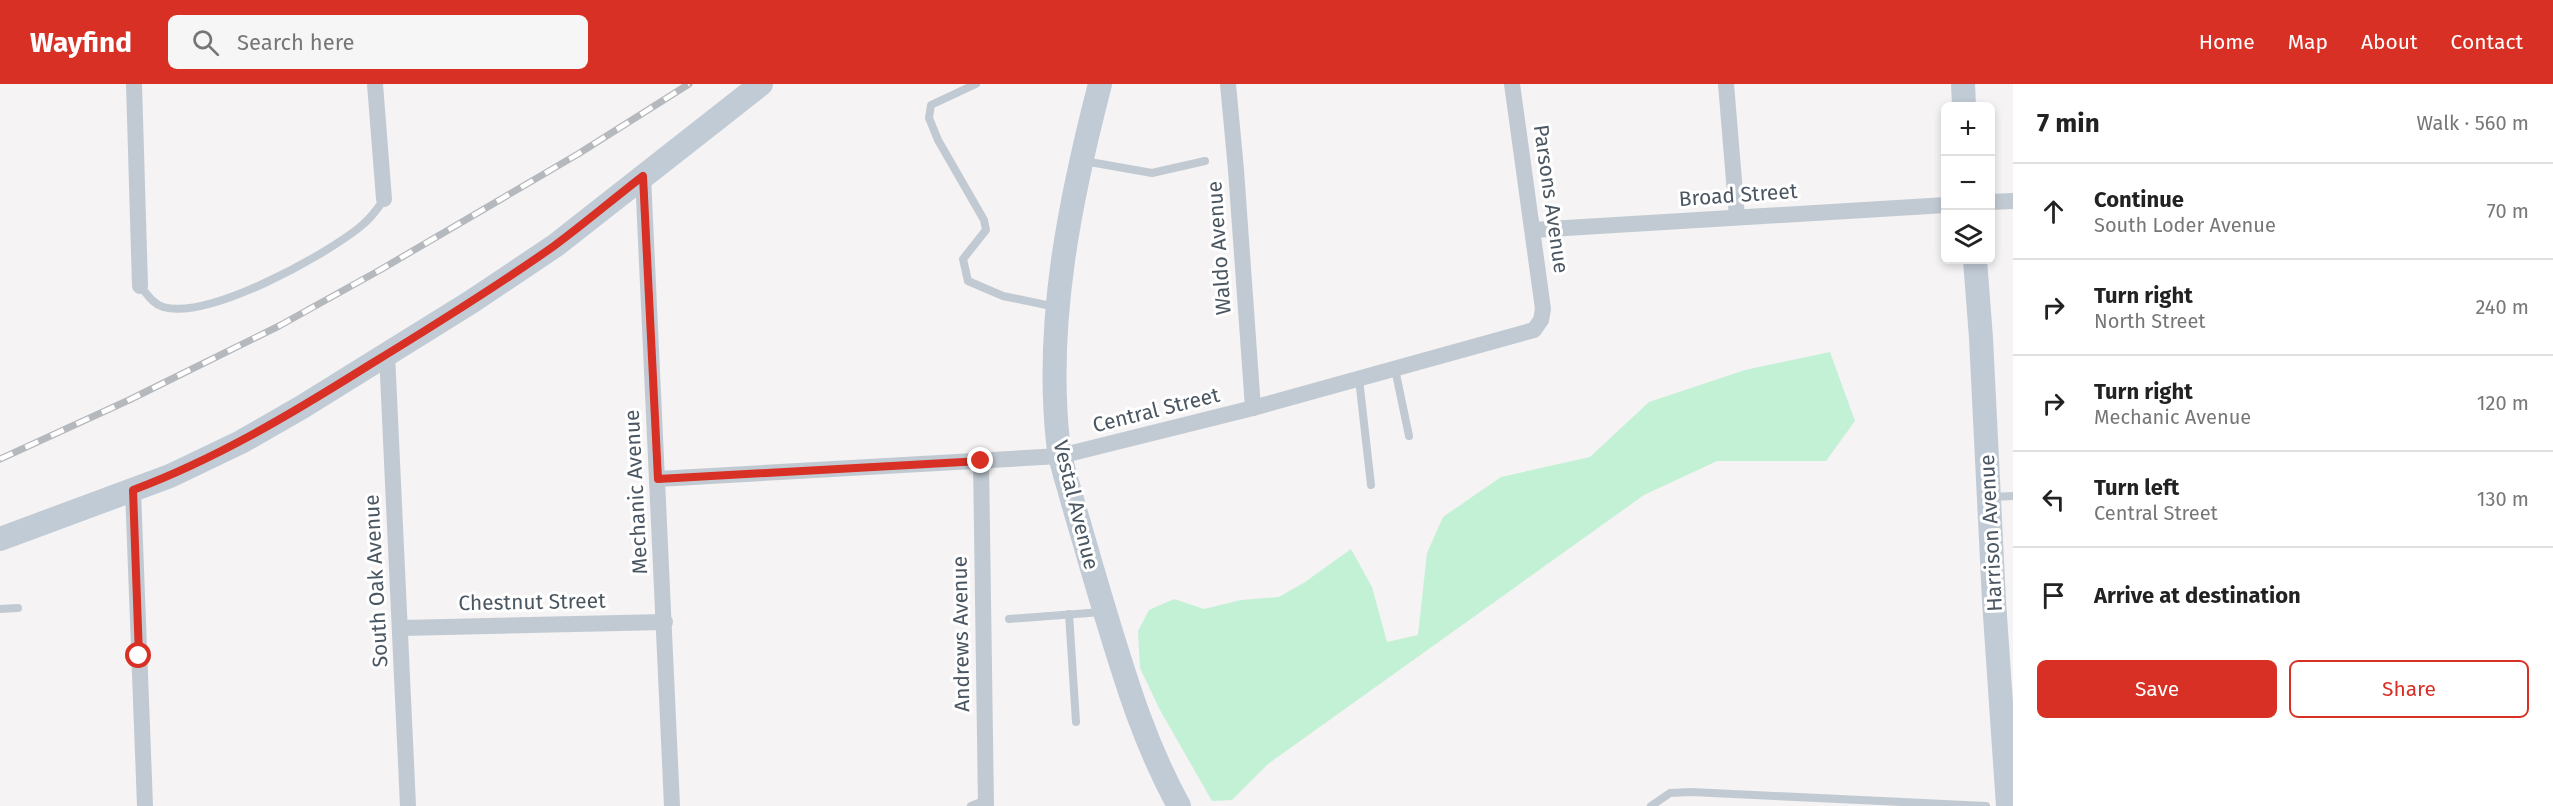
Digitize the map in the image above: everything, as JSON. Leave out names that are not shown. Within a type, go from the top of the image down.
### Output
[{"type":"street","points":[[134,84],[140,286]]},
{"type":"street","points":[[375,84],[384,199]]},
{"type":"street","points":[[0,539],[170,476],[241,442],[471,302],[556,245],[761,84]]},
{"type":"street","name":"Vestal Avenue","points":[[1100,84],[1076,179],[1059,307],[1054,379],[1060,456],[1131,697],[1152,755],[1179,806]]},
{"type":"street","name":"Waldo Avenue","points":[[1228,84],[1253,408]]},
{"type":"street","name":"Parsons Avenue","points":[[1512,84],[1543,309],[1541,320]]},
{"type":"street","points":[[1726,84],[1737,217]]},
{"type":"street","points":[[1963,84],[1964,102]]},
{"type":"street","name":"Mechanic Avenue","points":[[643,176],[672,806]]},
{"type":"street","points":[[1995,202],[2013,201]]},
{"type":"street","name":"Broad Street","points":[[1533,230],[1941,205]]},
{"type":"street","name":"Harrison Avenue","points":[[1975,264],[2008,806]]},
{"type":"street","name":"Central Street","points":[[658,479],[1060,456],[1253,408],[1534,330],[1541,320]]},
{"type":"street","name":"South Oak Avenue","points":[[387,354],[408,806]]},
{"type":"street","name":"Andrews Avenue","points":[[981,461],[981,804]]},
{"type":"street","points":[[133,490],[145,806]]},
{"type":"street","name":"Chestnut Street","points":[[401,628],[665,622]]},
{"type":"lane","points":[[976,84],[931,105],[929,118],[938,140],[984,220],[986,230],[969,248],[963,259],[968,281],[1003,296],[1059,307]]},
{"type":"lane","points":[[1080,160],[1152,172],[1205,161]]},
{"type":"lane","points":[[140,286],[154,303],[164,307],[187,309],[225,299],[278,275],[342,240],[374,214],[384,199]]},
{"type":"lane","points":[[1395,369],[1409,436]]},
{"type":"lane","points":[[1359,379],[1371,485]]},
{"type":"lane","points":[[1989,497],[2013,496]]},
{"type":"lane","points":[[0,609],[18,608]]},
{"type":"lane","points":[[1009,619],[1105,611]]},
{"type":"lane","points":[[1069,614],[1076,722]]},
{"type":"lane","points":[[1651,806],[1670,793],[1691,792],[1986,806]]},
{"type":"green space","points":[[1830,352],[1855,421],[1826,461],[1717,461],[1644,495],[1268,764],[1232,800],[1212,801],[1160,710],[1140,668],[1138,631],[1149,610],[1174,599],[1204,609],[1241,600],[1279,597],[1305,582],[1351,549],[1372,587],[1387,642],[1418,635],[1427,553],[1443,517],[1501,477],[1590,457],[1649,402],[1745,370]]},
{"type":"railway","points":[[0,459],[129,400],[279,326],[380,270],[578,154],[689,84]]},
{"type":"route","points":[[139,656],[133,490],[170,476],[241,442],[302,407],[471,302],[556,245],[643,176],[658,479],[981,461]]}]
